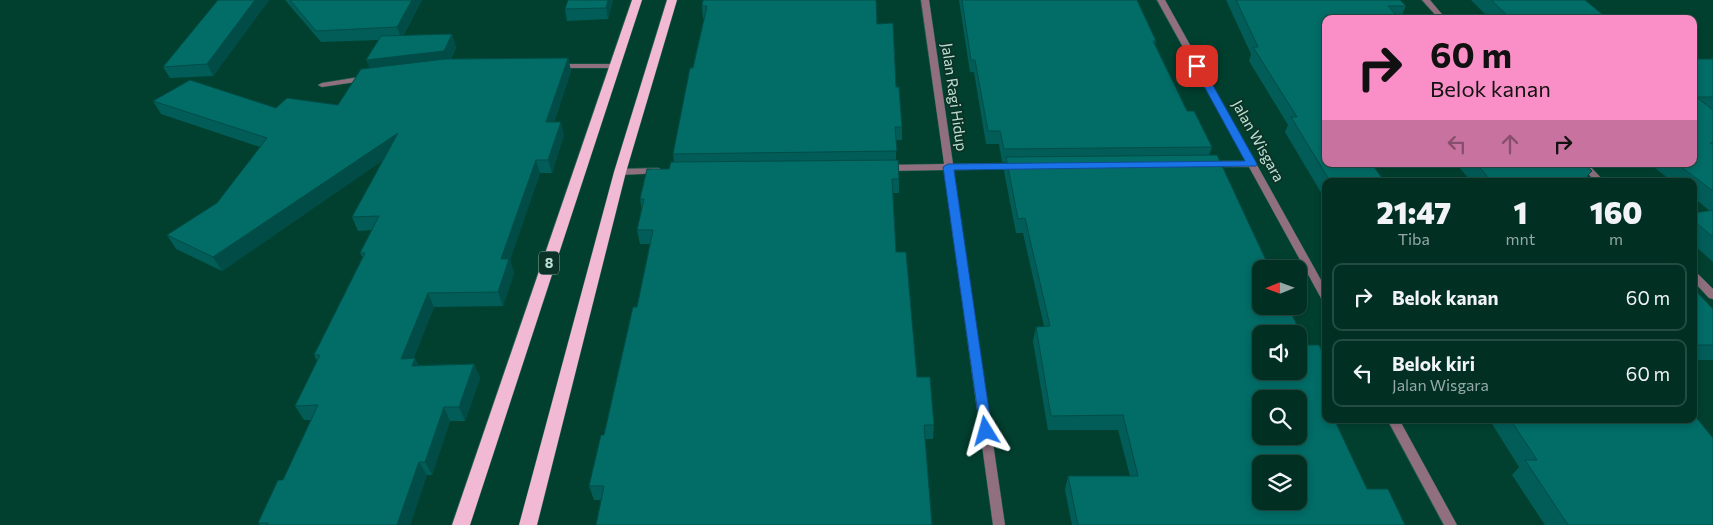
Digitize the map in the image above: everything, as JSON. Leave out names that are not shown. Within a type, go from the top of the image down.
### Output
[{"type":"highway","name":"8","points":[[461,525],[637,0]]},
{"type":"highway","points":[[528,525],[620,172],[672,0]]},
{"type":"street","name":"Jalan Ragi Hidup","points":[[925,0],[999,525]]},
{"type":"street","name":"Jalan Wisgara","points":[[1161,0],[1322,291]]},
{"type":"street","points":[[1426,0],[1439,15]]},
{"type":"street","points":[[547,66],[615,66]]},
{"type":"street","points":[[322,85],[376,77]]},
{"type":"street","points":[[1193,164],[1252,164]]},
{"type":"street","points":[[879,168],[1027,166]]},
{"type":"street","points":[[1586,167],[1597,178]]},
{"type":"street","points":[[620,172],[670,171]]},
{"type":"street","points":[[1697,279],[1713,295]]},
{"type":"street","points":[[1395,423],[1452,525]]},
{"type":"building","points":[[218,0],[255,0],[207,64],[163,67]]},
{"type":"building","points":[[290,0],[412,0],[397,27],[316,31]]},
{"type":"building","points":[[568,0],[608,0],[606,8],[565,9]]},
{"type":"building","points":[[703,0],[876,0],[877,24],[893,23],[896,87],[899,87],[902,127],[895,127],[897,151],[673,154],[690,68],[693,68],[707,6],[702,6]]},
{"type":"building","points":[[962,0],[1137,0],[1156,41],[1153,41],[1187,111],[1194,111],[1212,147],[1004,149],[1000,131],[988,131],[975,60],[971,60]]},
{"type":"building","points":[[1236,0],[1400,0],[1406,6],[1388,6],[1396,15],[1322,15],[1322,167],[1374,167],[1382,178],[1328,178],[1291,117],[1297,117],[1253,47],[1258,47]]},
{"type":"building","points":[[1491,0],[1585,0],[1603,15],[1507,15]]},
{"type":"building","points":[[452,34],[444,51],[366,60],[381,36]]},
{"type":"building","points":[[568,58],[546,122],[561,122],[548,160],[536,160],[501,259],[509,259],[498,292],[428,293],[401,359],[415,358],[412,366],[474,364],[459,407],[444,407],[425,462],[419,462],[397,525],[267,525],[268,523],[258,523],[278,480],[283,480],[318,405],[295,406],[320,355],[314,355],[365,253],[360,253],[379,216],[352,217],[398,133],[213,257],[167,235],[217,203],[267,138],[153,101],[190,80],[276,108],[287,98],[338,105],[361,69],[445,59]]},
{"type":"building","points":[[1697,59],[1713,59],[1713,97],[1697,97]]},
{"type":"building","points":[[1697,98],[1713,110],[1713,143],[1710,143],[1713,144],[1713,191],[1681,167],[1697,167]]},
{"type":"building","points":[[1217,155],[1266,260],[1252,260],[1252,315],[1292,315],[1297,325],[1252,325],[1252,380],[1307,380],[1307,345],[1319,345],[1322,351],[1322,423],[1336,423],[1367,489],[1388,489],[1405,525],[1078,525],[1068,476],[1138,476],[1123,415],[1051,416],[1036,327],[1050,326],[1025,218],[1018,219],[1006,157]]},
{"type":"building","points":[[898,160],[899,179],[892,179],[896,252],[906,252],[917,377],[930,377],[934,425],[924,425],[932,525],[596,525],[604,486],[589,486],[601,435],[604,435],[633,307],[637,307],[653,230],[637,230],[644,199],[640,199],[647,169],[669,169],[671,162]]},
{"type":"building","points":[[1479,167],[1588,167],[1592,171],[1587,176],[1589,178],[1489,178]]},
{"type":"building","points":[[1713,210],[1713,237],[1697,224],[1697,213]]},
{"type":"building","points":[[1697,292],[1713,309],[1713,345],[1697,345]]},
{"type":"building","points":[[1697,419],[1713,438],[1713,525],[1568,525],[1525,460],[1537,460],[1513,423],[1697,423]]},
{"type":"route","points":[[986,431],[948,167],[1252,164],[1197,66]]}]
